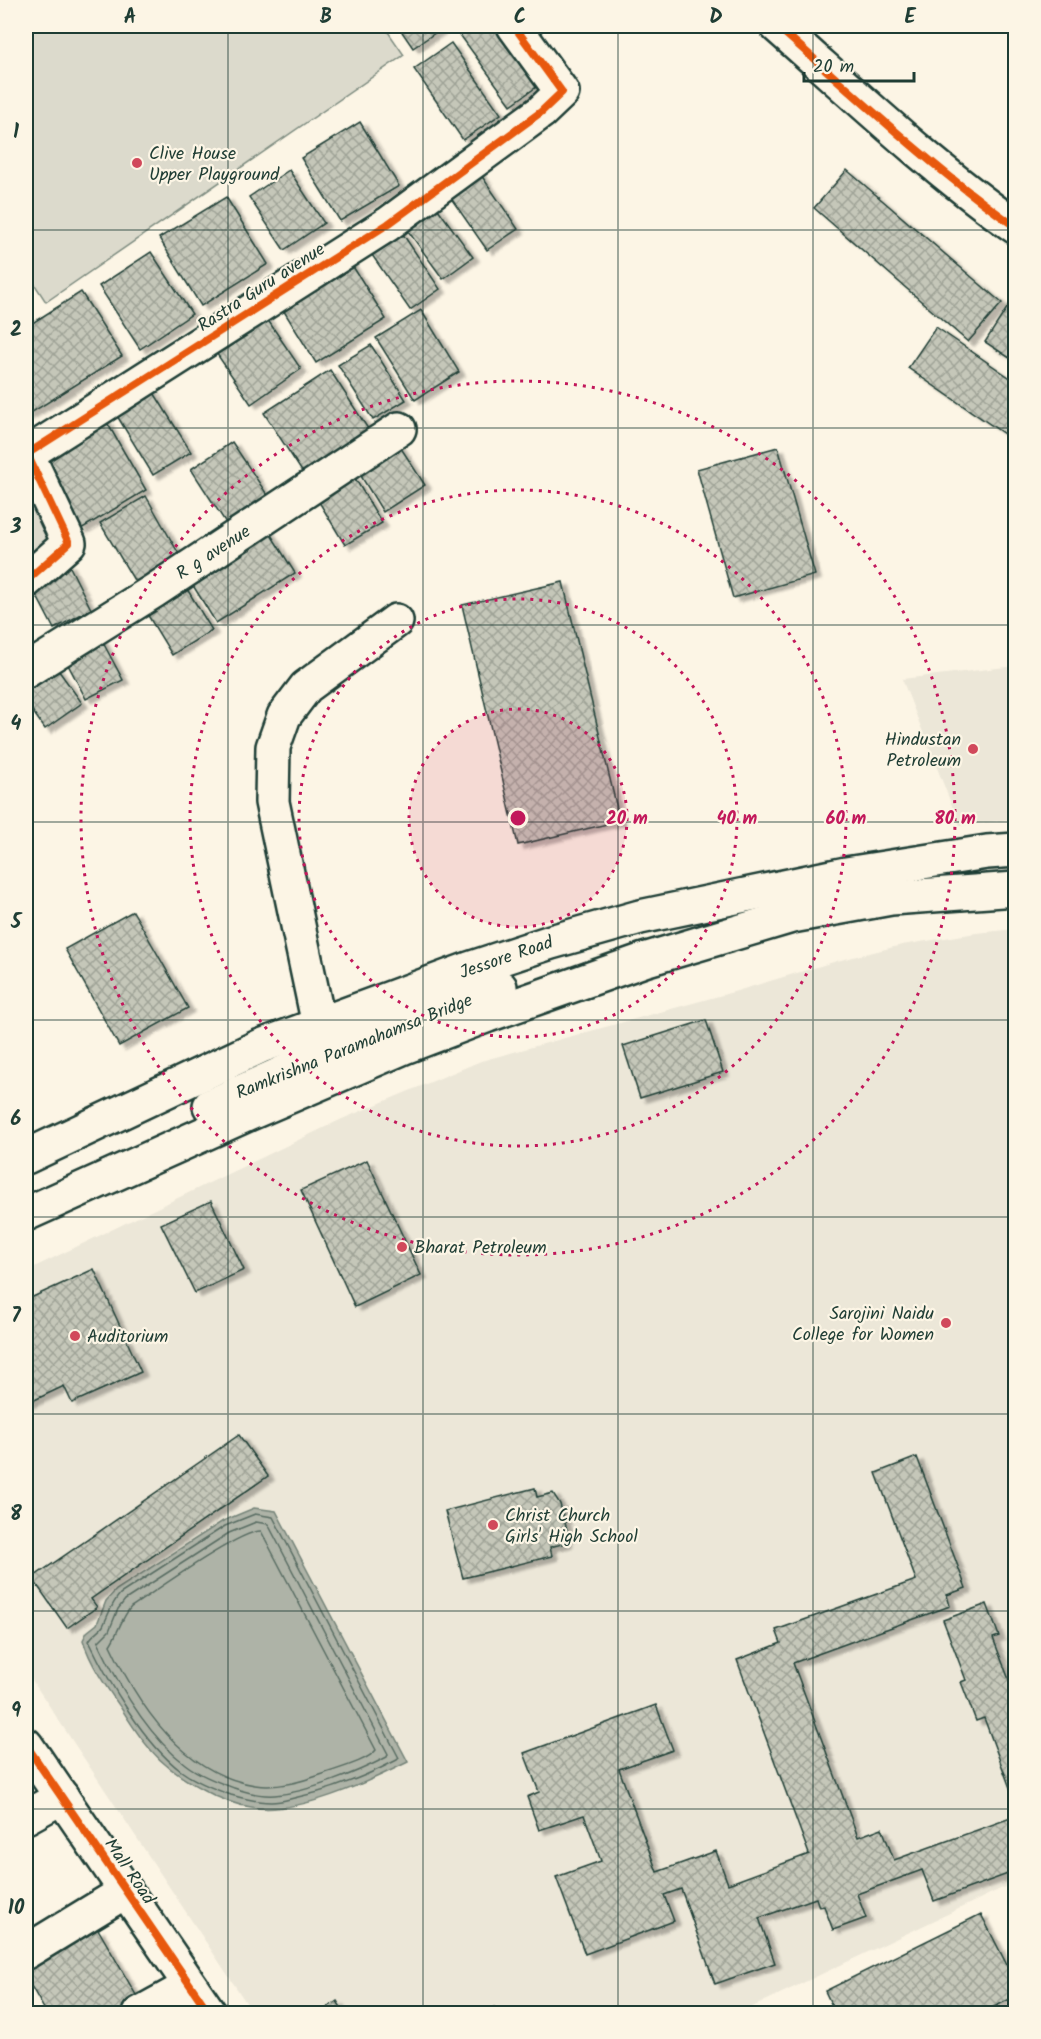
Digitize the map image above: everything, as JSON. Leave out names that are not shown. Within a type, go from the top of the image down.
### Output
[{"type":"main road","name":"Rastra Guru avenue","points":[[26,581],[69,543],[27,454],[388,224],[541,112],[562,92],[514,26]]},
{"type":"main road","points":[[777,26],[878,116],[989,208],[1016,227]]},
{"type":"main road","name":"R g avenue","points":[[26,671],[154,591],[399,429]]},
{"type":"main road","points":[[319,1025],[272,802],[273,747],[284,716],[306,687],[396,621]]},
{"type":"main road","name":"Jessore Road","points":[[26,1157],[261,1046],[470,969],[551,942],[640,917],[846,874],[987,852],[1016,850]]},
{"type":"main road","points":[[846,874],[853,905]]},
{"type":"main road","points":[[26,1214],[404,1047],[644,960],[792,916],[891,898],[1016,889]]},
{"type":"main road","points":[[692,925],[732,897]]},
{"type":"main road","points":[[692,925],[752,927]]},
{"type":"main road","name":"Ramkrishna Paramahamsa Bridge","points":[[26,1191],[286,1071],[416,1016],[692,925]]},
{"type":"main road","name":"Mall Road","points":[[26,1745],[210,2013]]},
{"type":"main road","points":[[26,1816],[62,1797]]},
{"type":"main road","points":[[26,1952],[126,1891]]},
{"type":"main road","points":[[139,2013],[190,1986]]},
{"type":"shaded area","name":"Clive House Upper Playground","points":[[26,26],[384,26],[404,55],[46,302],[26,271]]},
{"type":"shaded area","points":[[26,483],[57,531],[26,557]]},
{"type":"shaded area","name":"Hindustan Petroleum","points":[[1015,666],[1015,819],[960,826],[902,679]]},
{"type":"shaded area","name":"Christ Church Girls' High School","points":[[1015,929],[1015,1882],[740,2013],[253,2013],[26,1671],[26,1271],[342,1119],[481,1061],[737,991],[837,961],[902,945]]},
{"type":"water","points":[[254,1508],[276,1511],[408,1762],[353,1787],[289,1807],[269,1808],[233,1803],[209,1793],[175,1772],[138,1734],[94,1667],[83,1640],[87,1632],[97,1624],[106,1601],[116,1590],[223,1521]]},
{"type":"building","points":[[398,26],[445,26],[413,48]]},
{"type":"building","points":[[468,26],[500,26],[542,83],[511,105],[458,32]]},
{"type":"building","points":[[451,43],[501,114],[463,140],[414,69]]},
{"type":"building","points":[[360,122],[399,186],[340,221],[301,158]]},
{"type":"building","points":[[289,170],[324,223],[284,250],[249,197]]},
{"type":"building","points":[[847,170],[1002,303],[968,342],[814,208]]},
{"type":"building","points":[[479,172],[518,229],[487,250],[448,194]]},
{"type":"building","points":[[226,197],[268,264],[201,306],[159,238]]},
{"type":"building","points":[[430,198],[473,257],[443,279],[400,220]]},
{"type":"building","points":[[394,221],[440,289],[410,310],[363,242]]},
{"type":"building","points":[[151,252],[192,314],[140,349],[99,286]]},
{"type":"building","points":[[347,257],[386,319],[316,363],[277,300]]},
{"type":"building","points":[[81,292],[122,356],[26,416],[26,327]]},
{"type":"building","points":[[1009,305],[1016,309],[1016,362],[985,342]]},
{"type":"building","points":[[259,307],[301,369],[251,404],[208,341]]},
{"type":"building","points":[[421,310],[459,372],[415,400],[376,338]]},
{"type":"building","points":[[936,327],[1016,382],[1016,442],[908,368]]},
{"type":"building","points":[[371,345],[406,400],[373,420],[338,365]]},
{"type":"building","points":[[330,370],[374,438],[308,481],[264,413]]},
{"type":"building","points":[[148,383],[191,452],[153,475],[111,406]]},
{"type":"building","points":[[105,419],[146,490],[81,529],[39,458]]},
{"type":"building","points":[[232,442],[268,496],[226,523],[191,469]]},
{"type":"building","points":[[397,442],[425,485],[383,512],[356,468]]},
{"type":"building","points":[[778,447],[815,575],[733,598],[697,469]]},
{"type":"building","points":[[353,475],[382,523],[345,545],[316,497]]},
{"type":"building","points":[[146,496],[180,556],[135,582],[100,523]]},
{"type":"building","points":[[268,530],[295,573],[216,623],[189,579]]},
{"type":"building","points":[[68,563],[91,609],[54,629],[30,583]]},
{"type":"building","points":[[563,582],[620,821],[518,845],[462,605]]},
{"type":"building","points":[[184,584],[212,630],[172,655],[144,609]]},
{"type":"building","points":[[100,637],[123,680],[86,699],[63,655]]},
{"type":"building","points":[[56,667],[82,703],[45,729],[26,702],[26,688]]},
{"type":"building","points":[[133,911],[188,1008],[119,1046],[65,949]]},
{"type":"building","points":[[706,1020],[723,1072],[640,1098],[623,1046]]},
{"type":"building","points":[[367,1160],[421,1275],[355,1307],[301,1190]]},
{"type":"building","points":[[211,1201],[244,1270],[195,1293],[161,1224]]},
{"type":"building","name":"Auditorium","points":[[94,1269],[141,1372],[72,1403],[64,1386],[26,1404],[26,1300]]},
{"type":"building","points":[[239,1435],[268,1476],[91,1599],[97,1607],[67,1628],[32,1578]]},
{"type":"building","points":[[917,1457],[966,1588],[947,1595],[950,1606],[793,1663],[858,1837],[882,1828],[894,1860],[1016,1816],[1016,1871],[934,1901],[922,1870],[857,1894],[866,1918],[833,1930],[824,1906],[819,1907],[816,1898],[759,1918],[775,1963],[715,1984],[681,1889],[664,1895],[674,1921],[585,1954],[556,1877],[601,1861],[584,1815],[539,1830],[527,1797],[539,1792],[524,1753],[656,1705],[673,1750],[619,1769],[657,1872],[716,1851],[728,1884],[809,1854],[737,1660],[781,1643],[776,1630],[916,1580],[876,1473]]},
{"type":"building","points":[[535,1488],[537,1497],[553,1493],[560,1504],[567,1530],[566,1543],[550,1547],[552,1556],[463,1578],[445,1511]]},
{"type":"building","points":[[987,1604],[999,1636],[993,1638],[1016,1698],[1016,1804],[984,1718],[976,1721],[961,1682],[966,1680],[943,1620]]},
{"type":"building","points":[[981,1914],[1016,1983],[1016,1996],[980,2014],[836,2014],[825,1991]]},
{"type":"building","points":[[98,1929],[140,2002],[120,2014],[47,2014],[26,1977],[26,1971]]},
{"type":"building","points":[[337,2001],[345,2014],[318,2014]]},
{"type":"building","points":[[494,2007],[499,2014],[486,2014]]},
{"type":"cycle path","points":[[26,581],[69,543],[27,454],[388,224],[541,112],[562,92],[514,26]]},
{"type":"cycle path","points":[[777,26],[924,155],[1016,227]]},
{"type":"cycle path","points":[[26,1745],[210,2014]]},
{"type":"place","name":"Clive House Upper Playground","points":[[137,163]]},
{"type":"place","name":"Hindustan Petroleum","points":[[973,749]]},
{"type":"place","name":"Bharat Petroleum","points":[[402,1247]]},
{"type":"place","name":"Sarojini Naidu College for Women","points":[[946,1323]]},
{"type":"place","name":"Auditorium","points":[[75,1336]]},
{"type":"place","name":"Christ Church Girls' High School","points":[[493,1525]]}]
